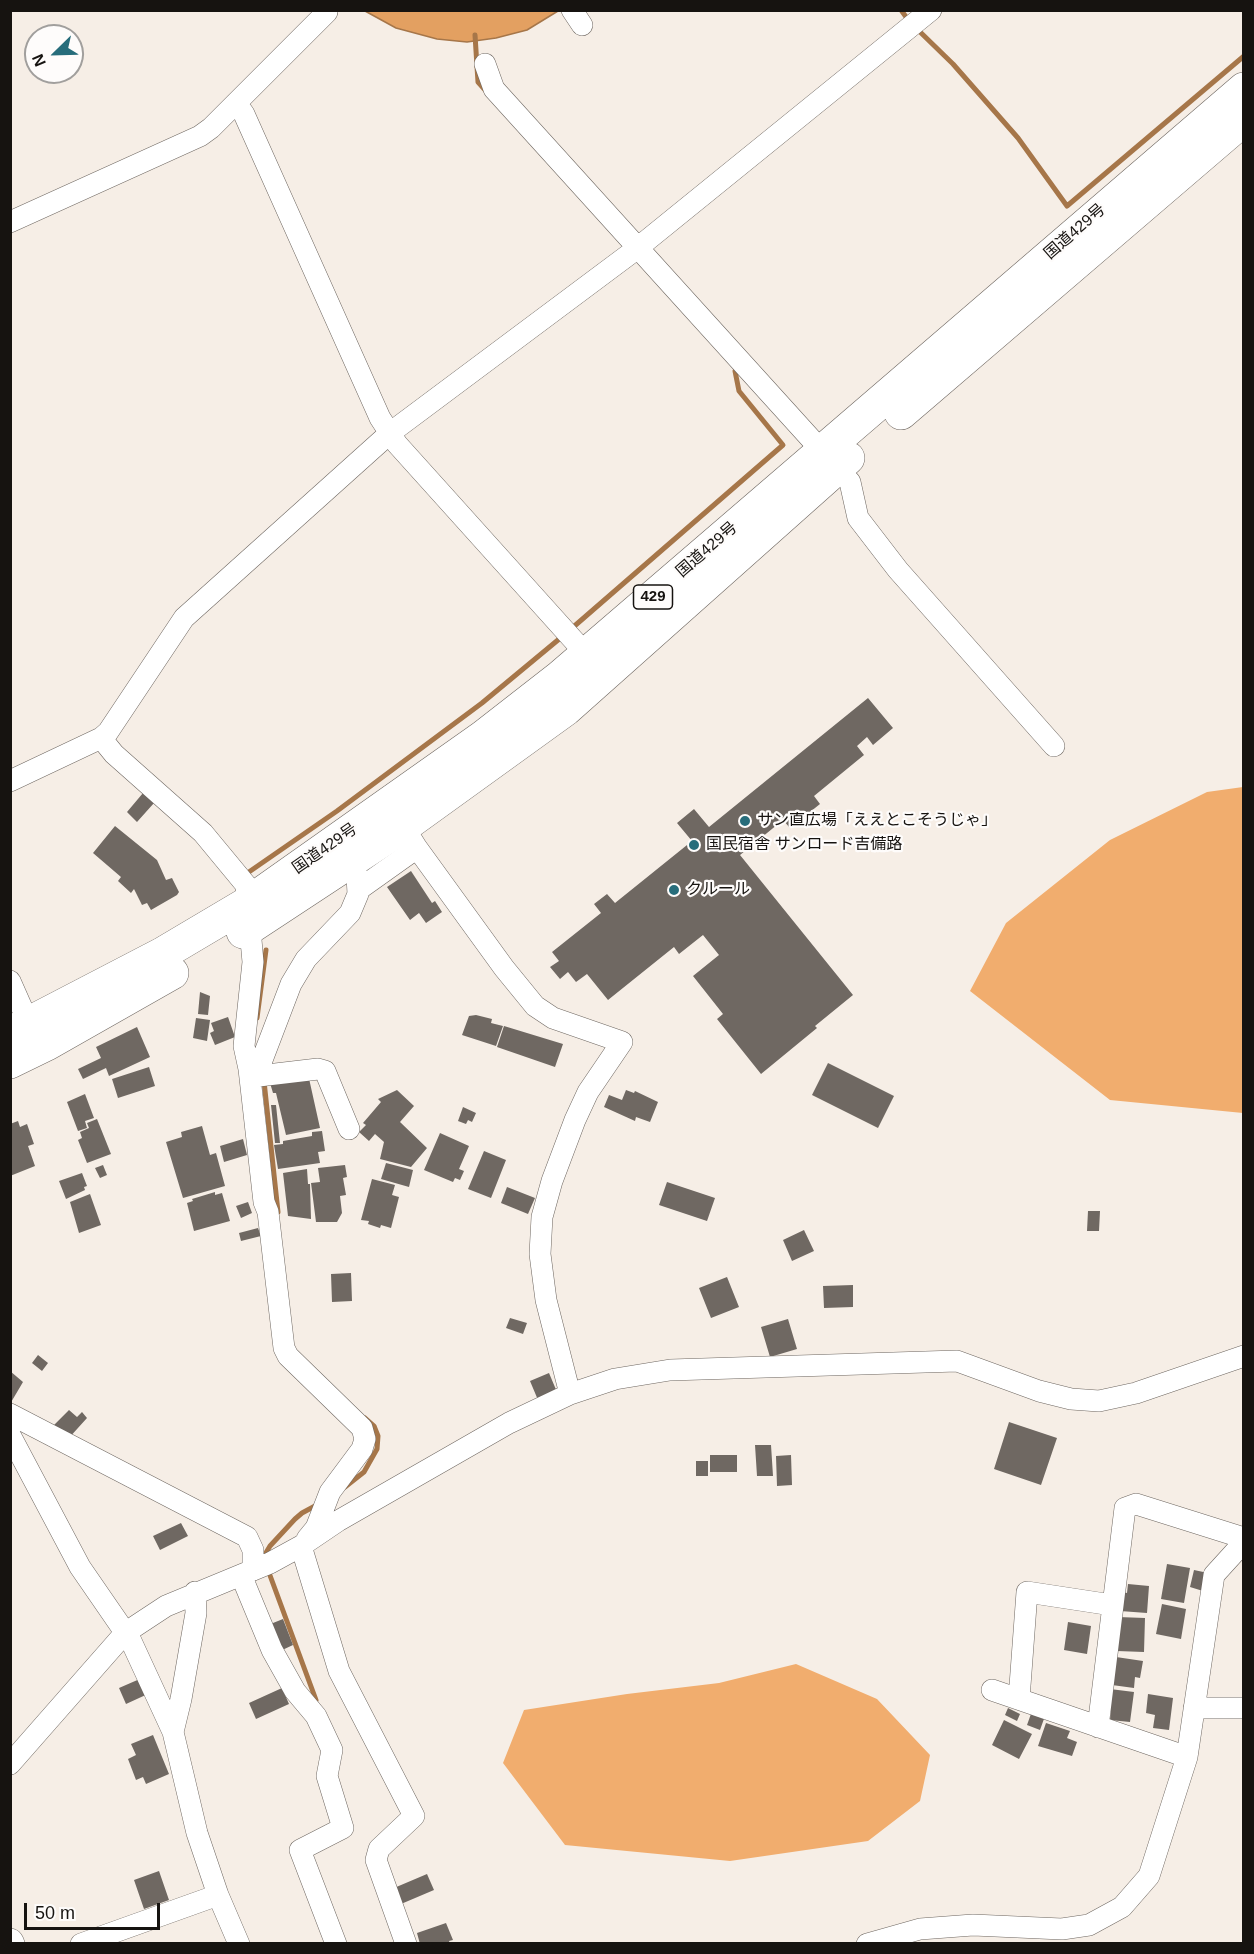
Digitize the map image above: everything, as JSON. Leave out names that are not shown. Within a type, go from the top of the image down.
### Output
[{"type":"highway","name":"国道429号","points":[[18,1041],[249,915],[352,862],[566,709],[829,459],[1244,89]]},
{"type":"highway","name":"国道429号","points":[[403,826],[573,640],[829,459],[1244,119]]},
{"type":"street","points":[[10,222],[200,136],[327,12]]},
{"type":"street","points":[[10,781],[101,738],[108,732],[184,618],[390,432],[635,251],[919,20]]},
{"type":"street","points":[[485,64],[494,89],[635,251],[850,482],[858,518],[897,570],[1054,746]]},
{"type":"street","points":[[236,103],[244,114],[380,418],[397,444],[573,640]]},
{"type":"street","points":[[101,738],[114,754],[203,833],[246,885],[253,962],[244,1046],[250,1073],[264,1202],[268,1212],[284,1348],[288,1356],[362,1428],[365,1438],[362,1449],[330,1492],[316,1528],[301,1546]]},
{"type":"street","points":[[403,826],[504,968],[535,1006],[554,1018],[622,1042],[588,1092],[574,1120],[552,1180],[542,1217],[540,1254],[546,1300],[570,1394]]},
{"type":"street","points":[[250,1073],[262,1060],[291,984],[306,959],[350,913],[358,894],[352,862]]},
{"type":"street","points":[[10,981],[18,1041]]},
{"type":"street","points":[[250,1073],[318,1069],[325,1071],[349,1129]]},
{"type":"street","points":[[10,1764],[125,1633],[165,1606],[256,1569],[301,1546],[338,1521],[508,1423],[570,1394],[615,1379],[670,1370],[957,1361],[1039,1391],[1071,1399],[1099,1401],[1136,1393],[1244,1356]]},
{"type":"street","points":[[10,1414],[247,1537],[253,1550],[272,1650],[295,1691],[316,1716],[332,1750],[327,1776],[343,1828],[300,1850],[336,1944]]},
{"type":"street","points":[[10,1435],[80,1567],[125,1633],[173,1732],[197,1833],[218,1895],[239,1944]]},
{"type":"street","points":[[867,1944],[920,1929],[973,1925],[1062,1929],[1089,1925],[1122,1907],[1149,1876],[1186,1757],[1214,1575],[1244,1540],[1136,1504],[1125,1508],[1098,1727]]},
{"type":"street","points":[[301,1546],[339,1671],[414,1816],[379,1849],[376,1860],[406,1944]]},
{"type":"street","points":[[1019,1699],[1027,1592],[1112,1605]]},
{"type":"street","points":[[173,1732],[196,1613],[195,1593]]},
{"type":"street","points":[[992,1690],[1186,1757]]},
{"type":"street","points":[[1194,1708],[1244,1708]]},
{"type":"street","points":[[81,1944],[218,1895]]},
{"type":"shaded area","points":[[558,10],[527,30],[467,42],[437,39],[396,28],[365,11]]},
{"type":"shaded area","points":[[1243,787],[1243,1113],[1110,1100],[970,991],[1006,923],[1110,840],[1207,792]]},
{"type":"shaded area","points":[[796,1664],[877,1699],[930,1755],[920,1801],[868,1841],[730,1861],[565,1845],[503,1763],[524,1710],[719,1683]]},
{"type":"building","points":[[868,698],[893,728],[873,745],[867,737],[857,746],[864,755],[814,796],[820,804],[790,828],[783,820],[740,855],[853,995],[815,1026],[817,1028],[761,1074],[717,1019],[723,1014],[693,976],[719,955],[703,935],[679,954],[674,947],[608,1000],[587,974],[576,982],[568,972],[560,979],[550,967],[559,961],[552,952],[601,913],[594,904],[607,894],[615,903],[692,841],[677,823],[694,809],[709,827]]},
{"type":"building","points":[[143,793],[154,803],[137,822],[127,812]]},
{"type":"building","points":[[115,826],[157,860],[166,880],[172,878],[179,892],[177,895],[151,910],[147,903],[142,905],[134,889],[131,893],[118,881],[121,877],[93,853]]},
{"type":"building","points":[[411,871],[432,903],[435,901],[442,912],[426,923],[419,913],[410,920],[387,887]]},
{"type":"building","points":[[200,992],[210,996],[208,1015],[198,1014]]},
{"type":"building","points":[[476,1015],[492,1019],[491,1023],[503,1026],[496,1046],[462,1035],[469,1016]]},
{"type":"building","points":[[228,1017],[235,1037],[215,1045],[210,1033],[214,1031],[211,1023]]},
{"type":"building","points":[[196,1018],[210,1020],[207,1041],[193,1038]]},
{"type":"building","points":[[504,1026],[563,1044],[555,1067],[497,1047]]},
{"type":"building","points":[[137,1027],[150,1057],[109,1076],[106,1068],[83,1079],[78,1069],[101,1058],[96,1047]]},
{"type":"building","points":[[828,1063],[894,1096],[878,1128],[812,1095]]},
{"type":"building","points":[[149,1067],[155,1086],[118,1098],[112,1079]]},
{"type":"building","points":[[308,1074],[320,1128],[286,1135],[276,1093],[273,1093],[270,1083]]},
{"type":"building","points":[[397,1090],[414,1106],[400,1122],[427,1148],[411,1167],[380,1159],[384,1142],[375,1134],[369,1141],[359,1132],[366,1125],[363,1123],[381,1102],[378,1099]]},
{"type":"building","points":[[626,1090],[634,1093],[635,1091],[658,1102],[650,1122],[636,1117],[635,1121],[604,1107],[609,1095],[622,1100]]},
{"type":"building","points":[[85,1094],[94,1118],[85,1121],[87,1128],[78,1131],[67,1102]]},
{"type":"building","points":[[271,1105],[276,1105],[280,1143],[275,1143]]},
{"type":"building","points":[[463,1107],[476,1113],[472,1122],[468,1120],[466,1124],[458,1121]]},
{"type":"building","points":[[97,1119],[111,1154],[87,1163],[78,1140],[82,1138],[80,1132],[89,1128],[87,1123]]},
{"type":"building","points":[[18,1121],[20,1127],[27,1124],[34,1144],[28,1146],[35,1166],[10,1176],[10,1124]]},
{"type":"building","points":[[202,1126],[210,1155],[216,1153],[225,1186],[183,1198],[166,1142],[182,1137],[181,1132]]},
{"type":"building","points":[[322,1131],[325,1151],[318,1152],[320,1163],[278,1169],[274,1145],[283,1144],[283,1141],[312,1136],[312,1132]]},
{"type":"building","points":[[440,1133],[469,1146],[459,1169],[464,1171],[460,1180],[455,1178],[453,1182],[424,1170]]},
{"type":"building","points":[[243,1139],[247,1155],[224,1162],[220,1146]]},
{"type":"building","points":[[484,1151],[506,1160],[491,1198],[468,1189]]},
{"type":"building","points":[[386,1163],[413,1170],[409,1187],[381,1179]]},
{"type":"building","points":[[103,1165],[107,1175],[100,1178],[95,1168]]},
{"type":"building","points":[[345,1165],[347,1177],[343,1178],[346,1195],[340,1196],[342,1213],[337,1222],[316,1222],[311,1183],[320,1182],[318,1168]]},
{"type":"building","points":[[307,1169],[311,1219],[288,1216],[283,1173]]},
{"type":"building","points":[[82,1173],[87,1186],[84,1187],[85,1190],[66,1199],[59,1181]]},
{"type":"building","points":[[372,1179],[395,1185],[392,1195],[399,1197],[391,1228],[381,1225],[380,1228],[368,1224],[369,1221],[361,1220]]},
{"type":"building","points":[[667,1182],[715,1198],[707,1221],[659,1205]]},
{"type":"building","points":[[507,1187],[535,1198],[528,1214],[501,1203]]},
{"type":"building","points":[[215,1192],[215,1195],[222,1193],[230,1221],[194,1231],[187,1203],[193,1201],[192,1199]]},
{"type":"building","points":[[90,1194],[101,1225],[79,1233],[70,1202]]},
{"type":"building","points":[[248,1202],[252,1213],[241,1218],[236,1206]]},
{"type":"building","points":[[1088,1211],[1100,1211],[1099,1231],[1087,1231]]},
{"type":"building","points":[[258,1228],[261,1236],[241,1241],[239,1233]]},
{"type":"building","points":[[804,1230],[814,1251],[792,1261],[783,1240]]},
{"type":"building","points":[[351,1273],[352,1301],[332,1302],[331,1274]]},
{"type":"building","points":[[727,1277],[739,1307],[711,1318],[699,1288]]},
{"type":"building","points":[[853,1285],[853,1307],[824,1308],[823,1286]]},
{"type":"building","points":[[510,1318],[527,1323],[523,1334],[506,1328]]},
{"type":"building","points":[[788,1319],[797,1349],[770,1357],[761,1327]]},
{"type":"building","points":[[38,1355],[48,1363],[42,1371],[32,1363]]},
{"type":"building","points":[[10,1371],[23,1382],[10,1404]]},
{"type":"building","points":[[549,1373],[557,1392],[538,1400],[530,1381]]},
{"type":"building","points":[[69,1410],[77,1417],[82,1412],[87,1418],[68,1439],[54,1425]]},
{"type":"building","points":[[1009,1422],[1057,1438],[1041,1485],[994,1469]]},
{"type":"building","points":[[755,1445],[771,1445],[773,1476],[757,1476]]},
{"type":"building","points":[[710,1455],[737,1455],[737,1472],[710,1472]]},
{"type":"building","points":[[791,1455],[792,1485],[777,1486],[776,1456]]},
{"type":"building","points":[[696,1461],[708,1461],[708,1476],[696,1476]]},
{"type":"building","points":[[181,1523],[188,1536],[160,1550],[153,1536]]},
{"type":"building","points":[[1167,1564],[1190,1568],[1184,1603],[1161,1599]]},
{"type":"building","points":[[1194,1570],[1208,1573],[1203,1591],[1190,1587]]},
{"type":"building","points":[[1128,1584],[1149,1586],[1147,1613],[1120,1611],[1122,1592],[1127,1593]]},
{"type":"building","points":[[1162,1604],[1186,1609],[1181,1639],[1156,1634]]},
{"type":"building","points":[[1118,1617],[1145,1618],[1144,1652],[1117,1651]]},
{"type":"building","points":[[283,1619],[293,1645],[278,1652],[268,1625]]},
{"type":"building","points":[[1068,1622],[1091,1626],[1087,1654],[1064,1650]]},
{"type":"building","points":[[1116,1657],[1143,1661],[1140,1678],[1135,1677],[1134,1688],[1112,1685]]},
{"type":"building","points":[[142,1678],[150,1693],[126,1704],[119,1688]]},
{"type":"building","points":[[282,1688],[289,1704],[256,1719],[249,1703]]},
{"type":"building","points":[[1110,1689],[1134,1692],[1130,1722],[1110,1720],[1111,1709],[1107,1709]]},
{"type":"building","points":[[1148,1694],[1173,1698],[1169,1730],[1153,1728],[1155,1715],[1146,1713]]},
{"type":"building","points":[[1008,1708],[1020,1714],[1017,1721],[1005,1715]]},
{"type":"building","points":[[1032,1711],[1045,1716],[1040,1730],[1027,1725]]},
{"type":"building","points":[[1004,1720],[1032,1734],[1019,1759],[992,1745]]},
{"type":"building","points":[[1046,1723],[1070,1731],[1067,1738],[1077,1742],[1072,1756],[1038,1746]]},
{"type":"building","points":[[153,1735],[169,1774],[146,1784],[143,1777],[136,1780],[128,1759],[136,1755],[131,1744]]},
{"type":"building","points":[[159,1871],[169,1900],[144,1909],[134,1880]]},
{"type":"building","points":[[427,1874],[434,1890],[401,1904],[394,1888]]},
{"type":"building","points":[[446,1923],[453,1940],[449,1941],[450,1944],[420,1944],[417,1933]]},
{"type":"waterway","points":[[901,10],[909,21]]},
{"type":"waterway","points":[[916,28],[953,64],[1018,138],[1067,206],[1244,56]]},
{"type":"waterway","points":[[475,35],[478,82],[486,91]]},
{"type":"waterway","points":[[571,629],[783,445],[739,391],[735,371],[738,366]]},
{"type":"waterway","points":[[246,874],[337,811],[482,703],[564,635]]},
{"type":"waterway","points":[[257,1018],[266,950]]},
{"type":"waterway","points":[[264,1081],[278,1212]]},
{"type":"waterway","points":[[345,1487],[364,1472],[377,1449],[378,1436],[374,1426],[365,1418]]},
{"type":"waterway","points":[[264,1558],[270,1546],[295,1519],[315,1506]]},
{"type":"waterway","points":[[268,1570],[316,1700]]},
{"type":"place","name":"サン直広場「ええとこそうじゃ」","points":[[745,821]]},
{"type":"place","name":"国民宿舎 サンロード吉備路","points":[[694,845]]},
{"type":"place","name":"クルール","points":[[674,890]]}]
